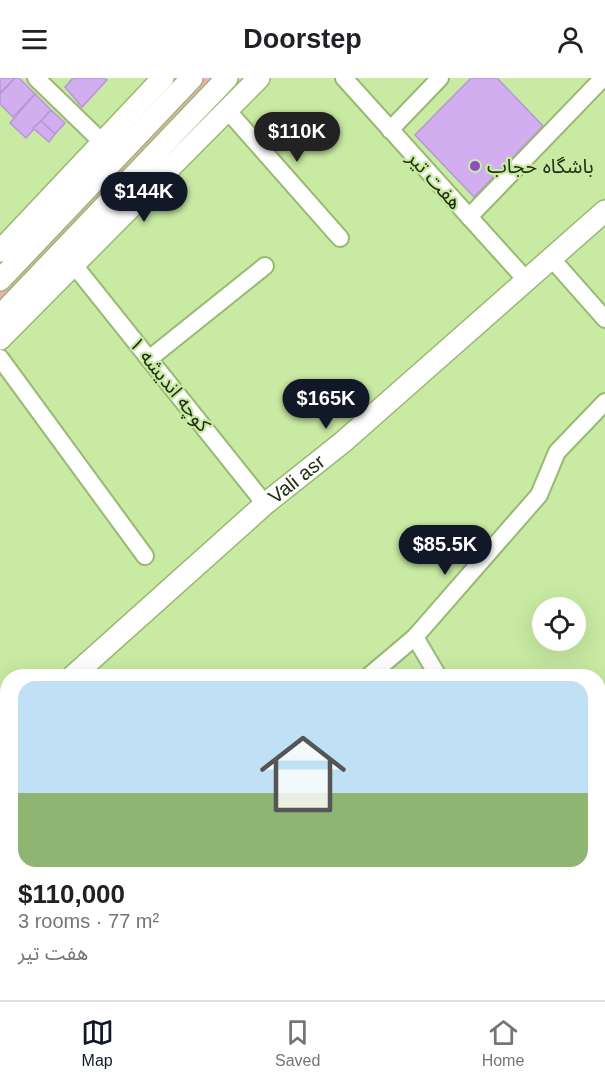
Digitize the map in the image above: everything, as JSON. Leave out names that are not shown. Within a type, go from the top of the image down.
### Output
[{"type":"main road","points":[[3,241],[163,78]]},
{"type":"main road","points":[[0,280],[192,78]]},
{"type":"main road","points":[[0,316],[227,78]]},
{"type":"main road","points":[[0,339],[259,78]]},
{"type":"main road","name":"Vali asr","points":[[81,669],[265,504],[343,442],[605,212]]},
{"type":"street","points":[[36,78],[102,141]]},
{"type":"street","name":"هفت تیر","points":[[344,78],[527,281]]},
{"type":"street","points":[[390,130],[440,78]]},
{"type":"street","points":[[469,217],[603,78]]},
{"type":"street","points":[[228,111],[340,238]]},
{"type":"street","points":[[552,259],[605,319]]},
{"type":"street","name":"کوچه اندیشه ۱","points":[[74,265],[265,504]]},
{"type":"street","points":[[149,359],[265,266]]},
{"type":"street","points":[[0,358],[145,556]]},
{"type":"street","points":[[377,669],[415,637],[539,495],[558,452],[605,402]]},
{"type":"street","points":[[415,637],[434,669]]},
{"type":"shaded area","points":[[196,78],[220,78],[0,308],[0,283]]},
{"type":"building","points":[[0,78],[15,78],[0,93]]},
{"type":"building","points":[[15,78],[19,78],[35,94],[13,117],[0,104],[0,94]]},
{"type":"building","points":[[73,78],[104,78],[107,80],[82,107],[65,87]]},
{"type":"building","name":"باشگاه حجاب","points":[[471,78],[497,78],[543,126],[474,197],[415,135]]},
{"type":"building","points":[[35,94],[51,110],[26,138],[10,123]]},
{"type":"building","points":[[51,110],[65,123],[55,134],[41,121]]},
{"type":"building","points":[[41,121],[55,134],[49,142],[33,128]]},
{"type":"place","name":"باشگاه حجاب","points":[[475,166]]}]
